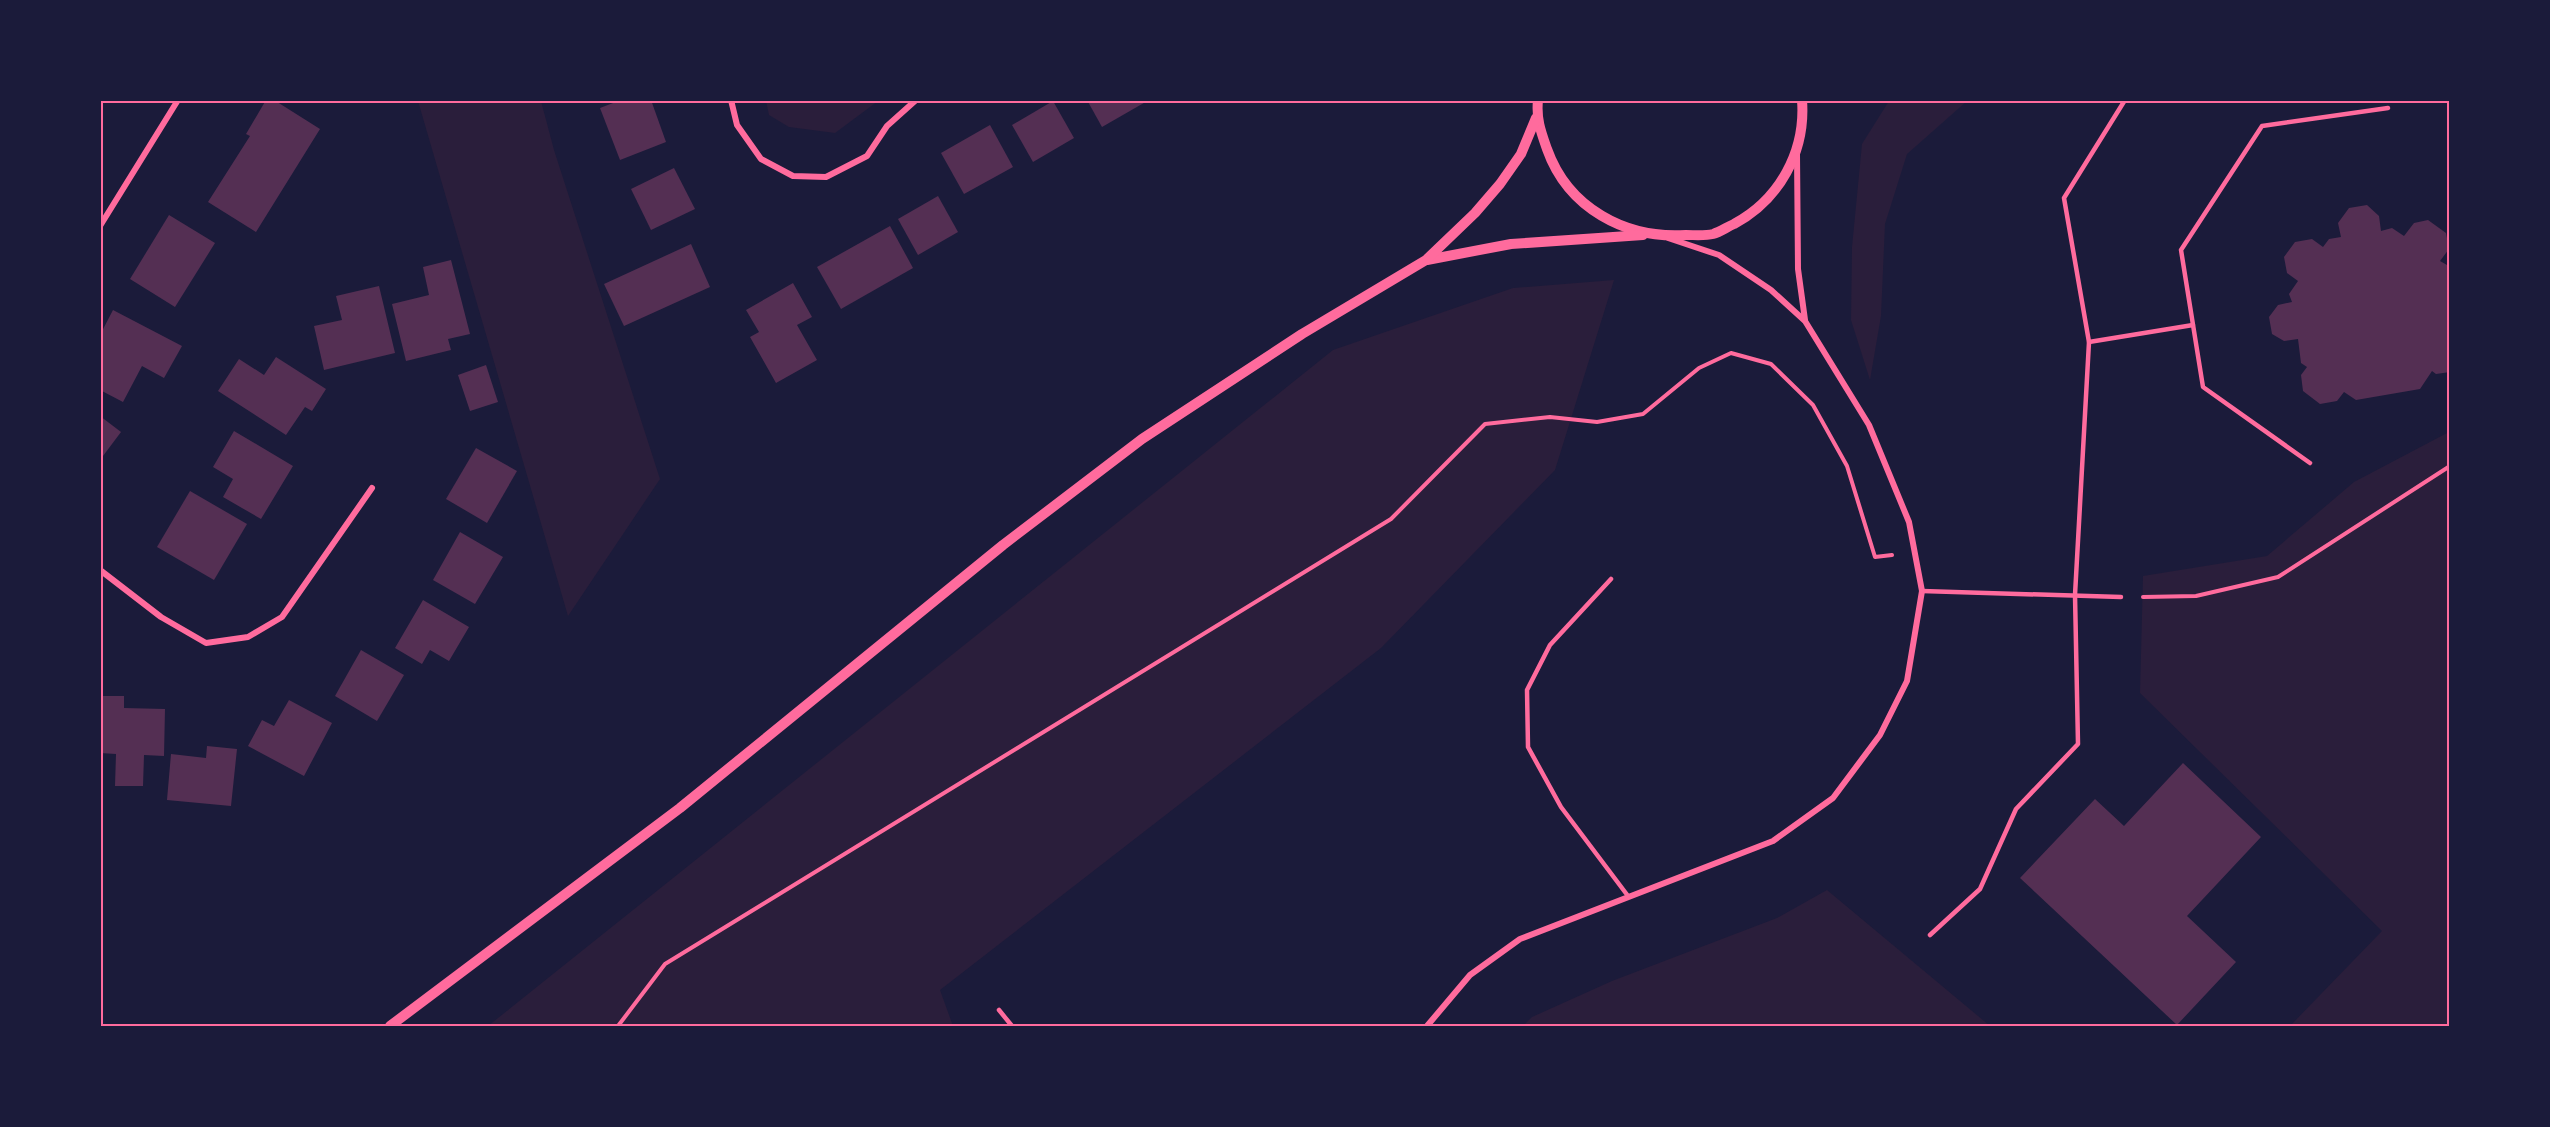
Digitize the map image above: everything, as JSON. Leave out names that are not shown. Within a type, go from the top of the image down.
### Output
[{"type":"street","points":[[100,226],[178,100]]},
{"type":"street","points":[[731,100],[737,125],[761,159],[793,176],[826,177],[867,156],[887,126],[916,100]]},
{"type":"street","points":[[390,1026],[680,808],[1003,545],[1142,439],[1302,334],[1426,260],[1475,213],[1500,184],[1521,154],[1536,118],[1538,100]]},
{"type":"street","points":[[1804,104],[1797,151],[1798,269],[1806,321]]},
{"type":"street","points":[[1426,1026],[1470,975],[1520,939],[1773,841],[1833,798],[1880,735],[1908,681],[1922,591],[1909,522],[1869,425],[1806,321],[1771,290],[1719,255],[1665,237],[1618,225],[1585,206],[1567,187],[1551,160],[1536,118]]},
{"type":"street","points":[[1665,237],[1714,234],[1749,216],[1778,189],[1797,151]]},
{"type":"street","points":[[1426,260],[1511,244],[1650,235]]},
{"type":"street","points":[[100,570],[161,617],[206,643],[248,637],[282,617],[372,488]]},
{"type":"lane","points":[[1930,935],[1980,889],[2016,808],[2078,744],[2075,595],[2089,342],[2064,198],[2125,100]]},
{"type":"lane","points":[[2310,464],[2203,387],[2181,250],[2262,126],[2388,108]]},
{"type":"lane","points":[[2089,342],[2193,325]]},
{"type":"lane","points":[[1611,579],[1550,645],[1527,690],[1528,747],[1561,807],[1628,896]]},
{"type":"lane","points":[[1922,591],[2121,597]]},
{"type":"lane","points":[[999,1010],[1011,1026]]},
{"type":"path","points":[[618,1026],[665,964],[1304,570],[1391,519],[1485,424],[1550,417],[1597,422],[1643,414],[1699,368],[1731,353],[1771,364],[1813,405],[1846,466],[1875,557],[1914,552]]},
{"type":"path","points":[[2121,597],[2196,596],[2278,577],[2450,466]]},
{"type":"shaded area","points":[[766,100],[878,101],[835,133],[789,127],[769,115]]},
{"type":"shaded area","points":[[418,101],[541,101],[554,150],[660,479],[568,616]]},
{"type":"shaded area","points":[[1889,101],[1967,101],[1907,154],[1885,224],[1881,316],[1870,380],[1851,320],[1852,247],[1862,144]]},
{"type":"shaded area","points":[[1614,280],[1555,470],[1381,648],[940,990],[953,1026],[488,1026],[1333,350],[1513,288]]},
{"type":"shaded area","points":[[2449,432],[2449,1026],[2290,1026],[2382,931],[2140,693],[2143,576],[2267,556],[2354,482]]},
{"type":"shaded area","points":[[1827,890],[1990,1026],[1523,1026],[1532,1017],[1612,981],[1777,918]]},
{"type":"building","points":[[266,100],[274,100],[320,129],[256,232],[208,202],[250,136],[246,134]]},
{"type":"building","points":[[621,100],[651,100],[666,142],[620,160],[600,108]]},
{"type":"building","points":[[1087,100],[1149,100],[1102,127]]},
{"type":"building","points":[[1053,101],[1074,138],[1033,162],[1012,125]]},
{"type":"building","points":[[990,125],[1013,167],[964,194],[941,153]]},
{"type":"building","points":[[674,168],[695,209],[651,230],[631,189]]},
{"type":"building","points":[[938,196],[958,232],[918,255],[898,219]]},
{"type":"building","points":[[2367,205],[2379,216],[2381,231],[2392,228],[2404,236],[2414,223],[2428,220],[2446,233],[2449,249],[2440,261],[2447,265],[2450,279],[2450,372],[2436,374],[2432,371],[2420,389],[2356,400],[2344,392],[2337,401],[2320,404],[2303,391],[2301,375],[2307,367],[2301,363],[2298,339],[2284,341],[2272,334],[2269,317],[2278,305],[2292,302],[2289,294],[2298,281],[2287,273],[2284,257],[2295,242],[2312,239],[2323,247],[2329,239],[2341,237],[2338,223],[2349,208]]},
{"type":"building","points":[[169,215],[215,243],[175,307],[130,279]]},
{"type":"building","points":[[890,226],[913,268],[841,309],[817,267]]},
{"type":"building","points":[[691,244],[710,287],[624,326],[604,284]]},
{"type":"building","points":[[451,260],[470,334],[448,339],[451,350],[406,361],[392,304],[429,295],[423,267]]},
{"type":"building","points":[[793,283],[812,317],[797,325],[817,360],[776,383],[750,337],[759,332],[746,310]]},
{"type":"building","points":[[379,286],[395,353],[324,370],[314,326],[342,320],[336,296]]},
{"type":"building","points":[[113,310],[182,346],[164,378],[142,366],[123,402],[100,390],[100,335]]},
{"type":"building","points":[[276,357],[326,389],[312,411],[305,407],[286,435],[218,391],[239,359],[264,375]]},
{"type":"building","points":[[486,365],[498,402],[470,411],[458,375]]},
{"type":"building","points":[[100,416],[121,432],[100,460]]},
{"type":"building","points":[[234,431],[293,466],[261,519],[223,497],[233,479],[213,467]]},
{"type":"building","points":[[476,448],[517,471],[487,523],[446,499]]},
{"type":"building","points":[[190,491],[247,524],[214,580],[157,547]]},
{"type":"building","points":[[460,532],[503,557],[475,604],[433,580]]},
{"type":"building","points":[[423,600],[469,627],[449,661],[430,650],[422,664],[395,648]]},
{"type":"building","points":[[361,650],[404,675],[377,721],[335,696]]},
{"type":"building","points":[[100,696],[124,696],[124,708],[165,709],[164,756],[144,755],[143,786],[115,786],[116,754],[100,753]]},
{"type":"building","points":[[289,700],[332,723],[304,776],[248,746],[262,720],[274,726]]},
{"type":"building","points":[[207,746],[237,749],[231,806],[167,800],[171,754],[206,758]]},
{"type":"building","points":[[2183,763],[2261,837],[2187,916],[2236,962],[2177,1025],[2020,878],[2095,799],[2124,826]]}]
